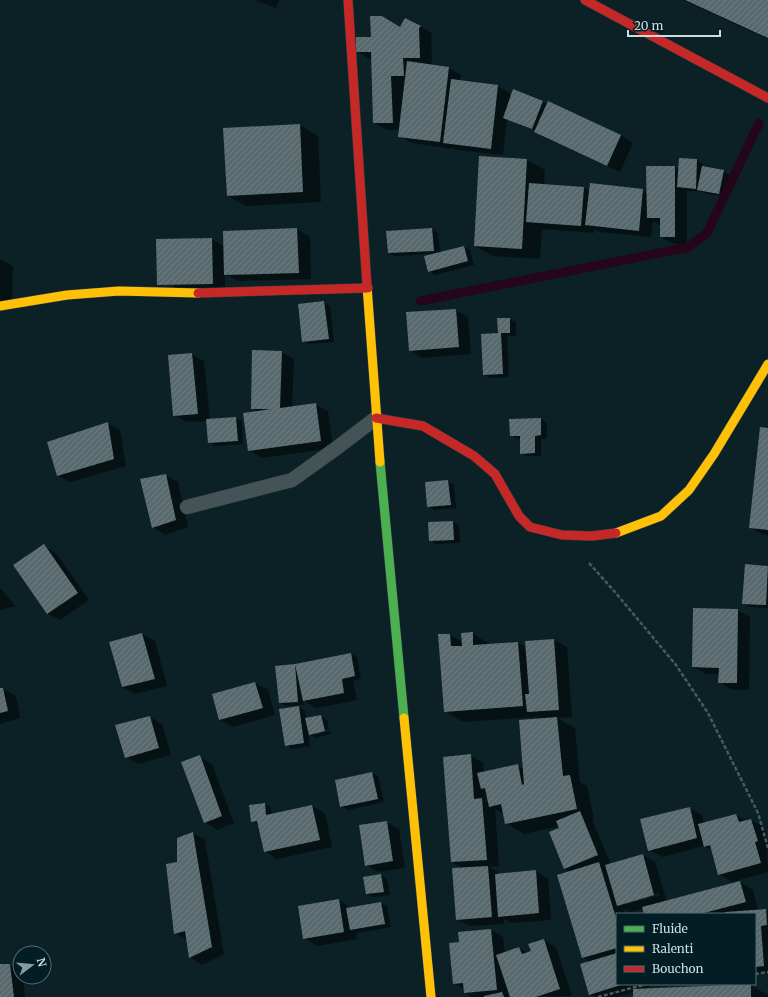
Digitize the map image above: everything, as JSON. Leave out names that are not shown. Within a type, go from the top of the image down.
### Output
[{"type":"street","points":[[348,0],[376,418],[431,997]]},
{"type":"street","points":[[585,0],[768,98]]},
{"type":"street","points":[[0,306],[67,295],[119,291],[182,293],[368,288]]},
{"type":"street","points":[[376,418],[423,426],[474,456],[495,474],[519,516],[530,527],[562,535],[592,536],[619,533],[661,516],[689,490],[714,454],[768,364]]},
{"type":"lane","points":[[187,506],[292,480],[376,418]]},
{"type":"path","points":[[562,535],[615,592],[676,665],[708,713],[758,813],[768,848]]},
{"type":"path","points":[[756,974],[768,972]]},
{"type":"path","points":[[598,997],[643,985]]},
{"type":"building","points":[[685,0],[768,0],[768,38]]},
{"type":"building","points":[[370,16],[382,16],[400,27],[405,18],[421,26],[419,28],[420,58],[403,58],[404,76],[391,76],[393,123],[373,123],[371,52],[356,52],[356,37],[371,37]]},
{"type":"building","points":[[407,61],[449,67],[440,142],[398,137]]},
{"type":"building","points":[[451,79],[498,85],[491,149],[443,143]]},
{"type":"building","points":[[513,89],[543,101],[532,129],[503,118]]},
{"type":"building","points":[[548,101],[621,135],[607,166],[534,132]]},
{"type":"building","points":[[300,124],[303,192],[227,196],[223,128]]},
{"type":"building","points":[[479,156],[527,159],[522,249],[474,246]]},
{"type":"building","points":[[679,158],[697,159],[696,189],[677,187]]},
{"type":"building","points":[[646,166],[675,166],[675,237],[660,237],[660,218],[647,218]]},
{"type":"building","points":[[702,166],[724,170],[719,194],[697,190]]},
{"type":"building","points":[[529,183],[584,187],[581,226],[526,222]]},
{"type":"building","points":[[590,183],[643,189],[639,231],[585,225]]},
{"type":"building","points":[[297,228],[299,273],[224,275],[223,231]]},
{"type":"building","points":[[432,228],[434,251],[388,253],[386,231]]},
{"type":"building","points":[[212,238],[213,284],[157,285],[156,239]]},
{"type":"building","points":[[464,246],[468,261],[428,272],[424,256]]},
{"type":"building","points":[[324,301],[329,339],[302,342],[298,304]]},
{"type":"building","points":[[456,309],[459,347],[409,351],[406,312]]},
{"type":"building","points":[[497,318],[510,318],[510,333],[501,333],[503,374],[483,375],[481,334],[498,333]]},
{"type":"building","points":[[252,350],[282,351],[280,408],[316,403],[321,441],[248,451],[243,413],[271,409],[251,409]]},
{"type":"building","points":[[192,353],[198,414],[173,416],[168,355]]},
{"type":"building","points":[[236,417],[238,441],[208,443],[206,419]]},
{"type":"building","points":[[541,418],[541,435],[535,436],[535,453],[520,454],[520,436],[510,436],[509,419]]},
{"type":"building","points":[[108,422],[114,459],[57,476],[47,442]]},
{"type":"building","points":[[760,427],[768,428],[768,530],[749,528]]},
{"type":"building","points":[[166,474],[176,520],[152,528],[140,479]]},
{"type":"building","points":[[448,480],[451,505],[427,507],[425,482]]},
{"type":"building","points":[[453,521],[454,540],[429,541],[428,522]]},
{"type":"building","points":[[44,544],[78,593],[47,614],[13,565]]},
{"type":"building","points":[[745,564],[768,566],[766,605],[742,604]]},
{"type":"building","points":[[693,608],[738,609],[737,683],[718,683],[719,668],[692,667]]},
{"type":"building","points":[[473,632],[473,645],[518,642],[523,706],[444,712],[438,634],[450,634],[451,646],[462,646],[461,633]]},
{"type":"building","points":[[142,633],[155,679],[122,687],[109,642]]},
{"type":"building","points":[[554,639],[559,710],[527,712],[525,694],[529,694],[525,641]]},
{"type":"building","points":[[351,653],[355,676],[342,679],[344,693],[303,701],[295,664]]},
{"type":"building","points":[[295,664],[298,702],[279,703],[275,666]]},
{"type":"building","points":[[255,682],[263,708],[219,720],[212,694]]},
{"type":"building","points":[[0,688],[3,688],[8,711],[0,713]]},
{"type":"building","points":[[299,706],[304,743],[285,746],[279,709]]},
{"type":"building","points":[[321,715],[325,731],[309,735],[305,718]]},
{"type":"building","points":[[150,716],[159,748],[125,758],[115,725]]},
{"type":"building","points":[[557,717],[563,776],[570,775],[577,809],[505,824],[501,804],[489,807],[485,788],[481,789],[477,773],[518,764],[522,785],[524,784],[519,720]]},
{"type":"building","points":[[471,754],[474,799],[482,798],[487,860],[451,862],[443,757]]},
{"type":"building","points":[[200,755],[222,816],[204,823],[181,762]]},
{"type":"building","points":[[372,772],[378,799],[340,807],[335,780]]},
{"type":"building","points":[[265,803],[266,815],[312,805],[320,840],[264,852],[257,821],[251,822],[249,805]]},
{"type":"building","points":[[690,807],[697,838],[648,851],[640,819]]},
{"type":"building","points":[[580,811],[598,855],[564,869],[549,832],[559,828],[556,821]]},
{"type":"building","points":[[736,814],[739,822],[751,819],[758,841],[755,842],[761,863],[718,875],[710,845],[704,847],[698,824]]},
{"type":"building","points":[[387,821],[393,861],[365,866],[359,825]]},
{"type":"building","points":[[193,832],[212,947],[189,958],[185,931],[174,934],[166,864],[177,862],[177,838]]},
{"type":"building","points":[[643,854],[654,895],[617,906],[605,865]]},
{"type":"building","points":[[599,862],[616,918],[616,948],[582,958],[557,875]]},
{"type":"building","points":[[488,866],[492,917],[456,920],[452,868]]},
{"type":"building","points":[[536,870],[539,913],[498,917],[495,874]]},
{"type":"building","points":[[381,874],[384,892],[366,894],[363,877]]},
{"type":"building","points":[[740,881],[746,902],[704,913],[644,913],[642,907]]},
{"type":"building","points":[[339,899],[344,932],[303,939],[298,906]]},
{"type":"building","points":[[381,902],[385,924],[350,930],[346,908]]},
{"type":"building","points":[[766,909],[767,925],[761,926],[764,966],[756,967],[756,913],[725,912]]},
{"type":"building","points":[[491,929],[497,990],[464,993],[463,983],[453,984],[449,943],[459,942],[458,932]]},
{"type":"building","points":[[544,939],[560,989],[536,997],[510,997],[496,955],[519,947],[522,954],[531,951],[528,944]]},
{"type":"building","points":[[616,953],[616,985],[621,985],[589,995],[580,964]]},
{"type":"building","points":[[0,964],[10,964],[14,997],[0,997]]},
{"type":"building","points":[[751,985],[751,997],[633,997],[633,989]]},
{"type":"building","points":[[502,992],[504,997],[484,997],[484,996]]},
{"type":"waterway","points":[[420,301],[689,247],[707,233],[759,123]]},
{"type":"traffic: fast","points":[[380,462],[404,718]]},
{"type":"traffic: slow","points":[[367,286],[380,462]]},
{"type":"traffic: slow","points":[[0,306],[67,295],[119,291],[198,293]]},
{"type":"traffic: slow","points":[[616,533],[661,516],[689,490],[714,454],[768,364]]},
{"type":"traffic: slow","points":[[404,718],[431,997]]},
{"type":"traffic: jam","points":[[348,0],[367,286]]},
{"type":"traffic: jam","points":[[585,0],[768,98]]},
{"type":"traffic: jam","points":[[198,293],[368,288]]},
{"type":"traffic: jam","points":[[376,418],[423,426],[474,456],[495,474],[519,516],[530,527],[562,535],[592,536],[616,533]]}]
